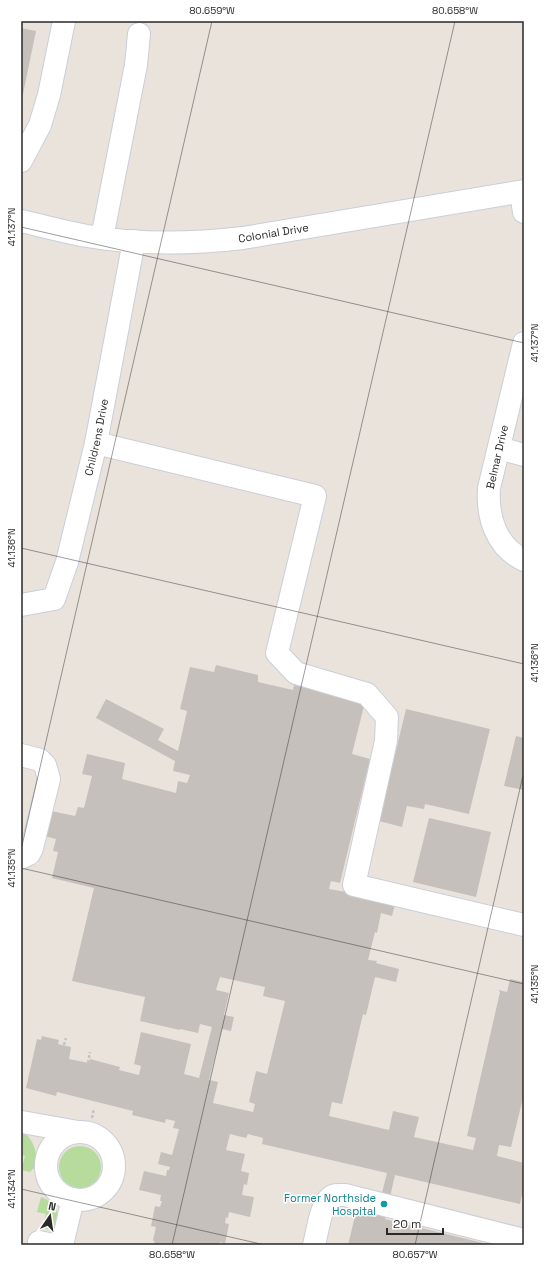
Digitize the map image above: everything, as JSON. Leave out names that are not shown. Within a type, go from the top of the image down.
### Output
[{"type":"street","points":[[21,161],[40,125],[49,95],[64,21]]},
{"type":"street","points":[[102,238],[136,65],[139,34]]},
{"type":"street","name":"Colonial Drive","points":[[21,221],[102,238],[169,243],[206,242],[523,198]]},
{"type":"street","name":"Childrens Drive","points":[[21,605],[54,599],[67,562],[96,443],[134,241]]},
{"type":"street","name":"Belmar Drive","points":[[524,343],[489,488],[488,501],[491,520],[498,536],[507,548],[524,560]]},
{"type":"street","points":[[96,443],[314,496],[277,653],[296,673],[368,694],[387,717],[386,741],[354,885],[524,925]]},
{"type":"street","points":[[499,448],[524,455]]},
{"type":"street","points":[[21,755],[40,760],[45,765],[49,779],[32,848],[29,854],[21,858]]},
{"type":"street","points":[[21,1122],[85,1125]]},
{"type":"street","points":[[21,1122],[35,1129],[46,1141],[48,1154],[42,1180],[54,1187],[63,1195],[74,1199],[85,1200],[96,1196],[106,1189],[112,1180],[114,1168],[113,1157],[108,1146],[100,1138],[89,1133],[85,1125]]},
{"type":"street","points":[[48,1154],[60,1139],[85,1125]]},
{"type":"street","points":[[314,1245],[324,1204],[330,1197],[336,1195],[345,1195],[524,1240]]},
{"type":"street","points":[[62,1245],[74,1199]]},
{"type":"path","points":[[64,1045],[66,1038]]},
{"type":"path","points":[[88,1063],[90,1052]]},
{"type":"path","points":[[85,1125],[94,1108]]},
{"type":"green space","points":[[21,1131],[29,1137],[34,1146],[36,1166],[30,1172],[21,1170],[25,1156],[21,1154]]},
{"type":"green space","points":[[76,1146],[84,1146],[92,1149],[98,1155],[101,1167],[98,1179],[92,1185],[84,1188],[76,1188],[68,1185],[62,1179],[59,1171],[59,1163],[62,1155],[68,1149]]},
{"type":"green space","points":[[41,1197],[51,1202],[56,1210],[56,1224],[51,1230],[42,1228],[46,1214],[37,1212]]},
{"type":"building","points":[[21,28],[36,31],[22,99],[21,99]]},
{"type":"building","points":[[216,665],[258,675],[258,682],[293,690],[294,685],[365,702],[352,754],[370,759],[340,883],[331,881],[329,889],[396,901],[392,916],[381,913],[377,933],[375,932],[368,960],[377,961],[376,963],[399,969],[396,982],[375,977],[366,1015],[363,1014],[342,1104],[332,1102],[329,1116],[389,1130],[393,1111],[419,1117],[414,1137],[473,1150],[476,1138],[467,1136],[500,992],[499,990],[507,992],[510,979],[524,982],[524,1094],[511,1147],[499,1145],[497,1156],[524,1163],[524,1196],[522,1195],[520,1204],[395,1175],[385,1219],[491,1245],[348,1245],[356,1212],[376,1217],[387,1173],[262,1144],[263,1138],[248,1134],[246,1138],[230,1134],[226,1150],[245,1154],[241,1171],[249,1173],[247,1185],[244,1184],[242,1195],[254,1197],[250,1217],[229,1212],[225,1223],[229,1224],[225,1244],[220,1242],[219,1245],[156,1245],[153,1240],[156,1227],[151,1226],[155,1206],[160,1207],[162,1201],[160,1201],[161,1195],[139,1190],[144,1171],[166,1176],[167,1170],[169,1170],[170,1167],[158,1164],[161,1152],[172,1155],[179,1129],[173,1128],[175,1121],[166,1119],[165,1123],[132,1115],[133,1111],[57,1092],[56,1096],[26,1088],[37,1039],[41,1040],[42,1036],[59,1040],[58,1044],[71,1047],[69,1059],[89,1063],[90,1059],[120,1067],[119,1070],[139,1075],[141,1066],[134,1064],[141,1032],[191,1044],[184,1074],[199,1078],[212,1027],[200,1024],[198,1033],[140,1021],[145,997],[72,981],[94,888],[52,878],[58,852],[53,851],[56,839],[36,834],[42,809],[75,816],[78,807],[84,808],[92,776],[82,774],[87,754],[125,763],[122,779],[176,793],[178,781],[187,783],[190,775],[173,771],[175,761],[96,718],[106,699],[164,729],[158,740],[178,751],[187,711],[180,709],[190,667],[214,672]],"holes":[[[220,977],[265,987],[263,996],[285,1001],[267,1074],[256,1071],[249,1102],[255,1104],[253,1112],[213,1103],[218,1082],[209,1080],[222,1029],[231,1031],[234,1017],[224,1015],[229,993],[216,990]]]},
{"type":"building","points":[[406,709],[490,729],[469,814],[425,804],[424,809],[407,806],[402,827],[379,821]]},
{"type":"building","points":[[516,736],[524,738],[524,790],[504,786]]},
{"type":"building","points":[[429,818],[491,832],[476,897],[413,882]]},
{"type":"place","name":"Former Northside Hospital","points":[[384,1204]]}]
